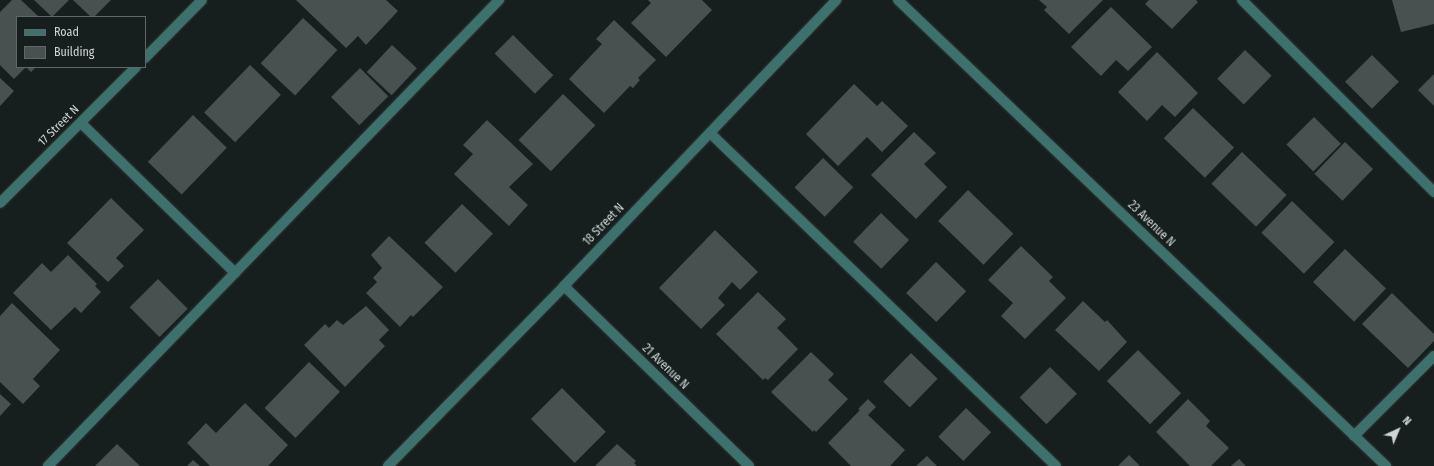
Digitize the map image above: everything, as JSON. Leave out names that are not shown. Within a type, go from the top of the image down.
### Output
[{"type":"street","points":[[146,57],[202,0]]},
{"type":"street","points":[[48,466],[500,0]]},
{"type":"street","name":"18 Street N","points":[[388,466],[564,286],[836,0]]},
{"type":"street","name":"23 Avenue N","points":[[898,0],[1386,466]]},
{"type":"street","points":[[1242,0],[1434,192]]},
{"type":"street","name":"17 Street N","points":[[0,203],[135,68]]},
{"type":"street","points":[[81,123],[235,273]]},
{"type":"street","points":[[710,133],[1056,466]]},
{"type":"street","name":"21 Avenue N","points":[[564,286],[749,466]]},
{"type":"street","points":[[1354,436],[1434,356]]},
{"type":"building","points":[[12,0],[21,0],[38,16],[16,16],[16,68],[25,68],[14,79],[0,65],[0,12]]},
{"type":"building","points":[[34,0],[69,0],[53,16],[51,16]]},
{"type":"building","points":[[73,0],[111,0],[95,16],[90,16]]},
{"type":"building","points":[[296,0],[386,0],[398,11],[366,45],[358,36],[346,48]]},
{"type":"building","points":[[648,0],[702,0],[712,10],[666,57],[631,23],[651,3]]},
{"type":"building","points":[[1039,0],[1103,0],[1069,34],[1044,10],[1047,7]]},
{"type":"building","points":[[1149,0],[1196,0],[1198,2],[1172,29],[1145,4]]},
{"type":"building","points":[[1392,0],[1434,0],[1434,24],[1401,32]]},
{"type":"building","points":[[1111,7],[1152,47],[1128,71],[1116,60],[1101,76],[1071,47]]},
{"type":"building","points":[[303,18],[337,50],[295,95],[261,63]]},
{"type":"building","points":[[614,20],[656,60],[638,78],[640,80],[633,88],[630,86],[604,113],[569,79],[602,44],[596,39]]},
{"type":"building","points":[[513,35],[553,75],[535,94],[495,53]]},
{"type":"building","points":[[392,45],[417,68],[392,95],[367,72]]},
{"type":"building","points":[[1245,50],[1272,76],[1244,104],[1217,79]]},
{"type":"building","points":[[1157,52],[1198,93],[1175,117],[1162,105],[1147,121],[1118,92]]},
{"type":"building","points":[[1372,55],[1399,82],[1372,109],[1345,82]]},
{"type":"building","points":[[250,65],[281,95],[235,142],[204,112]]},
{"type":"building","points":[[27,68],[35,68],[31,72]]},
{"type":"building","points":[[360,68],[388,96],[359,125],[331,97]]},
{"type":"building","points":[[1434,74],[1434,106],[1418,90]]},
{"type":"building","points":[[0,78],[14,91],[0,106]]},
{"type":"building","points":[[854,84],[877,106],[882,101],[908,126],[882,152],[867,137],[838,166],[806,134]]},
{"type":"building","points":[[563,94],[595,125],[551,171],[519,140]]},
{"type":"building","points":[[1193,108],[1234,148],[1205,178],[1164,138]]},
{"type":"building","points":[[193,115],[227,148],[182,194],[148,162]]},
{"type":"building","points":[[1314,117],[1341,144],[1313,171],[1286,145]]},
{"type":"building","points":[[487,120],[533,164],[509,187],[528,205],[509,226],[454,174],[473,154],[463,145]]},
{"type":"building","points":[[914,132],[936,153],[924,164],[947,187],[916,219],[871,175]]},
{"type":"building","points":[[1345,142],[1373,169],[1342,201],[1314,174]]},
{"type":"building","points":[[1242,152],[1287,195],[1256,227],[1211,184]]},
{"type":"building","points":[[823,158],[853,187],[825,217],[795,187]]},
{"type":"building","points":[[968,190],[1013,234],[983,265],[938,221]]},
{"type":"building","points":[[111,198],[144,230],[116,258],[124,266],[108,282],[67,243]]},
{"type":"building","points":[[1292,201],[1334,242],[1304,274],[1261,233]]},
{"type":"building","points":[[462,204],[493,234],[455,273],[424,243]]},
{"type":"building","points":[[881,213],[909,240],[881,269],[853,242]]},
{"type":"building","points":[[715,230],[758,272],[740,290],[732,282],[718,298],[725,305],[701,329],[659,288]]},
{"type":"building","points":[[389,236],[443,287],[413,317],[411,315],[400,327],[366,293],[377,282],[373,278],[382,268],[371,255]]},
{"type":"building","points":[[1021,246],[1053,277],[1049,281],[1066,298],[1025,339],[1001,316],[1013,303],[988,280]]},
{"type":"building","points":[[1345,249],[1386,289],[1354,322],[1313,282]]},
{"type":"building","points":[[68,255],[97,284],[95,286],[101,292],[81,313],[75,307],[51,330],[13,293],[42,263],[51,272]]},
{"type":"building","points":[[936,262],[966,291],[936,322],[906,293]]},
{"type":"building","points":[[158,279],[188,309],[159,337],[130,307]]},
{"type":"building","points":[[758,292],[786,319],[777,328],[798,349],[768,380],[765,378],[763,380],[716,334]]},
{"type":"building","points":[[1392,293],[1434,334],[1434,341],[1408,368],[1362,324]]},
{"type":"building","points":[[1083,301],[1105,322],[1107,320],[1127,342],[1099,371],[1055,330]]},
{"type":"building","points":[[12,303],[60,350],[33,379],[40,386],[23,404],[0,382],[0,316]]},
{"type":"building","points":[[366,306],[389,330],[379,340],[385,346],[345,387],[304,345],[325,324],[329,328],[337,320],[343,325]]},
{"type":"building","points":[[1138,350],[1181,393],[1150,424],[1107,381]]},
{"type":"building","points":[[811,352],[834,374],[828,380],[848,399],[816,432],[814,430],[813,432],[771,392]]},
{"type":"building","points":[[911,353],[938,379],[910,407],[883,382]]},
{"type":"building","points":[[309,362],[340,392],[295,438],[265,408]]},
{"type":"building","points":[[1050,367],[1077,394],[1046,424],[1020,397]]},
{"type":"building","points":[[562,388],[606,432],[575,463],[531,419]]},
{"type":"building","points":[[0,394],[11,404],[0,416]]},
{"type":"building","points":[[868,399],[876,407],[868,415],[905,450],[890,466],[851,466],[828,443],[860,410],[858,409]]},
{"type":"building","points":[[1188,399],[1210,421],[1206,426],[1229,448],[1211,466],[1190,466],[1156,432]]},
{"type":"building","points":[[245,403],[288,445],[268,466],[210,466],[187,443],[206,423],[216,433]]},
{"type":"building","points":[[966,408],[991,432],[963,461],[938,437]]},
{"type":"building","points":[[117,444],[140,466],[95,466]]},
{"type":"building","points":[[617,444],[636,461],[634,463],[637,466],[595,466]]},
{"type":"building","points":[[1129,455],[1140,466],[1118,466]]},
{"type":"building","points":[[927,456],[937,466],[916,466]]},
{"type":"building","points":[[1239,459],[1246,466],[1231,466]]},
{"type":"building","points":[[193,460],[200,466],[187,466]]}]
